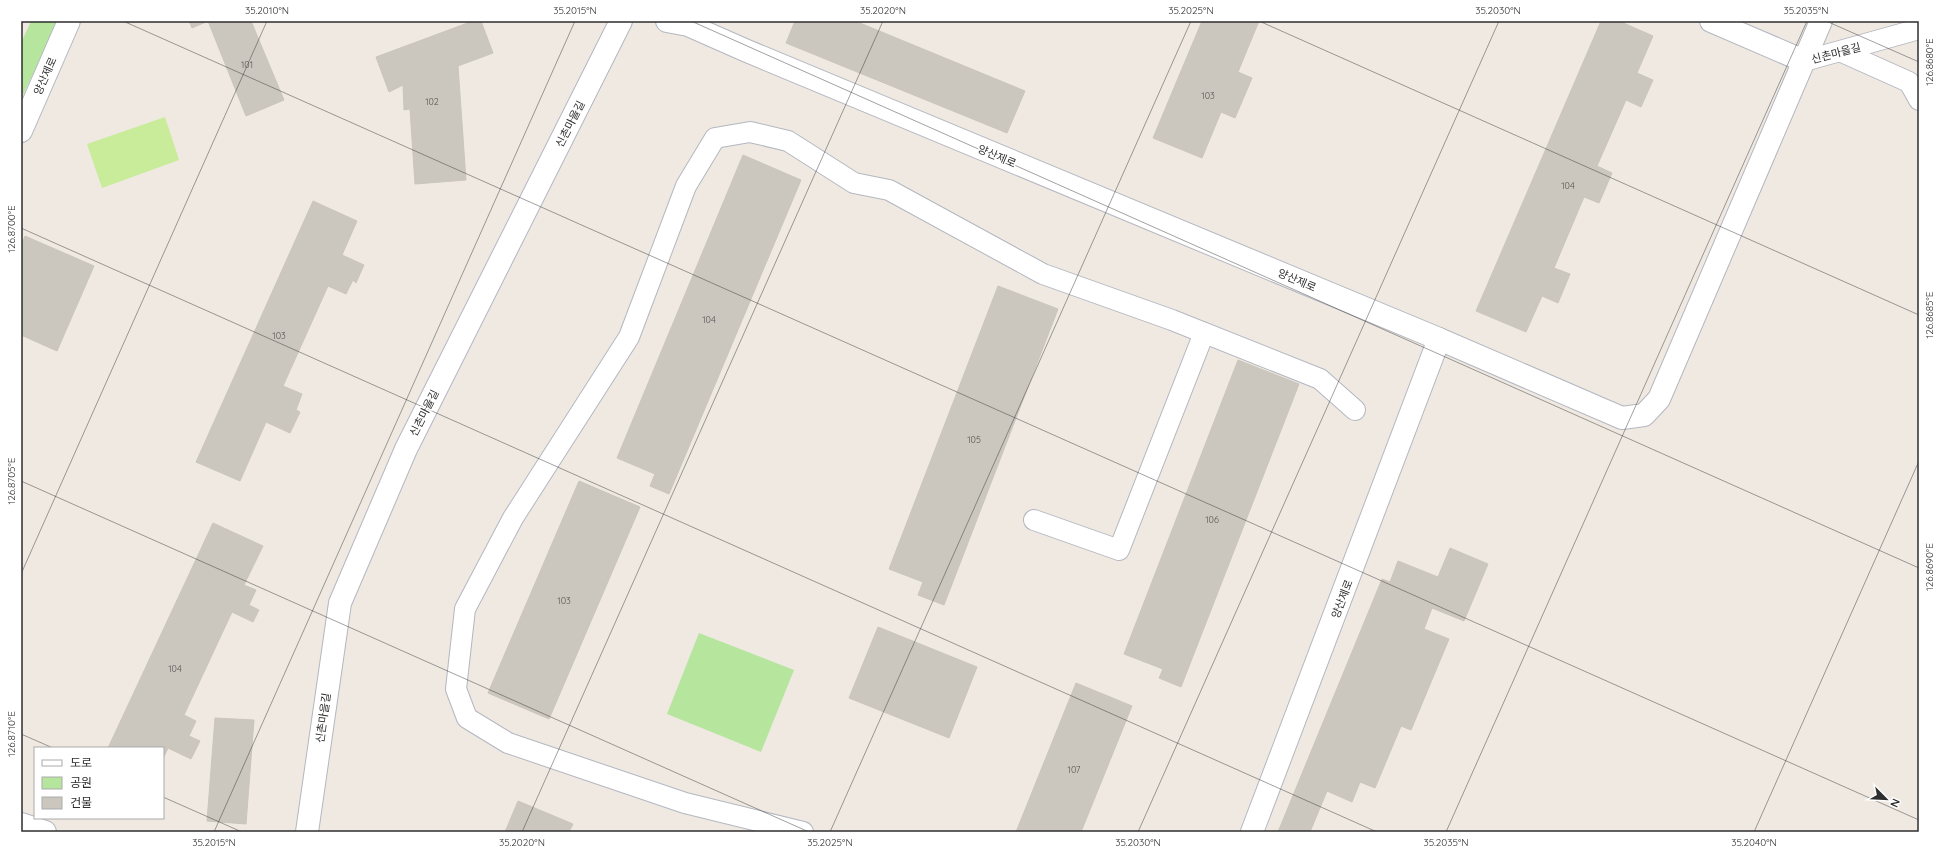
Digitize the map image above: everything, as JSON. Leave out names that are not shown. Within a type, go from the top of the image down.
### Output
[{"type":"street","name":"양산제로","points":[[21,131],[70,21]]},
{"type":"street","name":"신촌마을길","points":[[307,832],[340,603],[406,449],[621,21]]},
{"type":"street","name":"양산제로","points":[[667,21],[688,25],[754,54],[1439,339],[1252,832]]},
{"type":"street","name":"신촌마을길","points":[[1712,21],[1804,61]]},
{"type":"street","points":[[1439,339],[1622,418],[1644,415],[1659,399],[1821,21]]},
{"type":"street","points":[[21,824],[45,832]]},
{"type":"lane","name":"신촌마을길","points":[[1804,61],[1842,52],[1919,29]]},
{"type":"lane","points":[[1842,52],[1909,82],[1919,100]]},
{"type":"lane","points":[[803,832],[685,803],[508,743],[467,718],[456,689],[465,609],[514,518],[629,337],[686,186],[715,138],[750,132],[788,141],[854,183],[889,190],[1043,274],[1204,333],[1320,380],[1355,410]]},
{"type":"lane","points":[[1034,520],[1119,550],[1204,333]]},
{"type":"green space","points":[[31,21],[58,21],[21,99],[21,43]]},
{"type":"green space","points":[[165,117],[179,160],[102,188],[87,144]]},
{"type":"green space","points":[[699,633],[794,670],[761,752],[667,714]]},
{"type":"building","points":[[189,21],[208,21],[192,28]]},
{"type":"building","points":[[208,21],[251,21],[284,100],[246,116]]},
{"type":"building","points":[[473,21],[481,21],[493,53],[458,66],[466,180],[415,184],[410,109],[404,110],[403,85],[389,92],[376,57]]},
{"type":"building","points":[[795,21],[855,21],[1025,91],[1007,133],[786,43]]},
{"type":"building","points":[[1202,21],[1259,21],[1238,72],[1252,78],[1235,118],[1221,112],[1202,158],[1153,138]]},
{"type":"building","points":[[1601,21],[1619,21],[1653,36],[1637,73],[1653,80],[1641,107],[1626,100],[1597,166],[1612,173],[1599,203],[1584,197],[1554,268],[1570,274],[1558,303],[1542,296],[1526,332],[1476,311]]},
{"type":"building","points":[[743,155],[801,180],[669,494],[650,486],[655,474],[617,458]]},
{"type":"building","points":[[313,201],[357,221],[342,255],[364,265],[356,283],[353,280],[346,294],[328,286],[283,386],[302,394],[296,410],[300,412],[290,433],[266,422],[240,481],[196,462]]},
{"type":"building","points":[[25,236],[94,266],[57,351],[21,335],[21,246]]},
{"type":"building","points":[[998,286],[1058,309],[944,605],[918,595],[923,582],[889,569]]},
{"type":"building","points":[[1238,360],[1299,384],[1181,687],[1159,678],[1163,669],[1124,654]]},
{"type":"building","points":[[579,481],[640,507],[549,719],[488,693]]},
{"type":"building","points":[[213,523],[263,546],[244,585],[256,590],[249,605],[259,610],[253,622],[232,612],[184,715],[196,721],[189,736],[200,741],[191,759],[168,748],[164,757],[164,747],[108,747]]},
{"type":"building","points":[[1450,548],[1488,564],[1464,621],[1432,608],[1424,629],[1449,639],[1411,730],[1401,726],[1375,788],[1360,782],[1352,802],[1327,791],[1310,832],[1278,832],[1382,579],[1390,582],[1398,561],[1438,577]]},
{"type":"building","points":[[878,627],[977,667],[949,738],[849,698]]},
{"type":"building","points":[[1076,683],[1132,706],[1081,832],[1016,832]]},
{"type":"building","points":[[215,718],[254,720],[246,824],[207,821]]},
{"type":"building","points":[[518,801],[573,824],[569,832],[505,832]]}]
